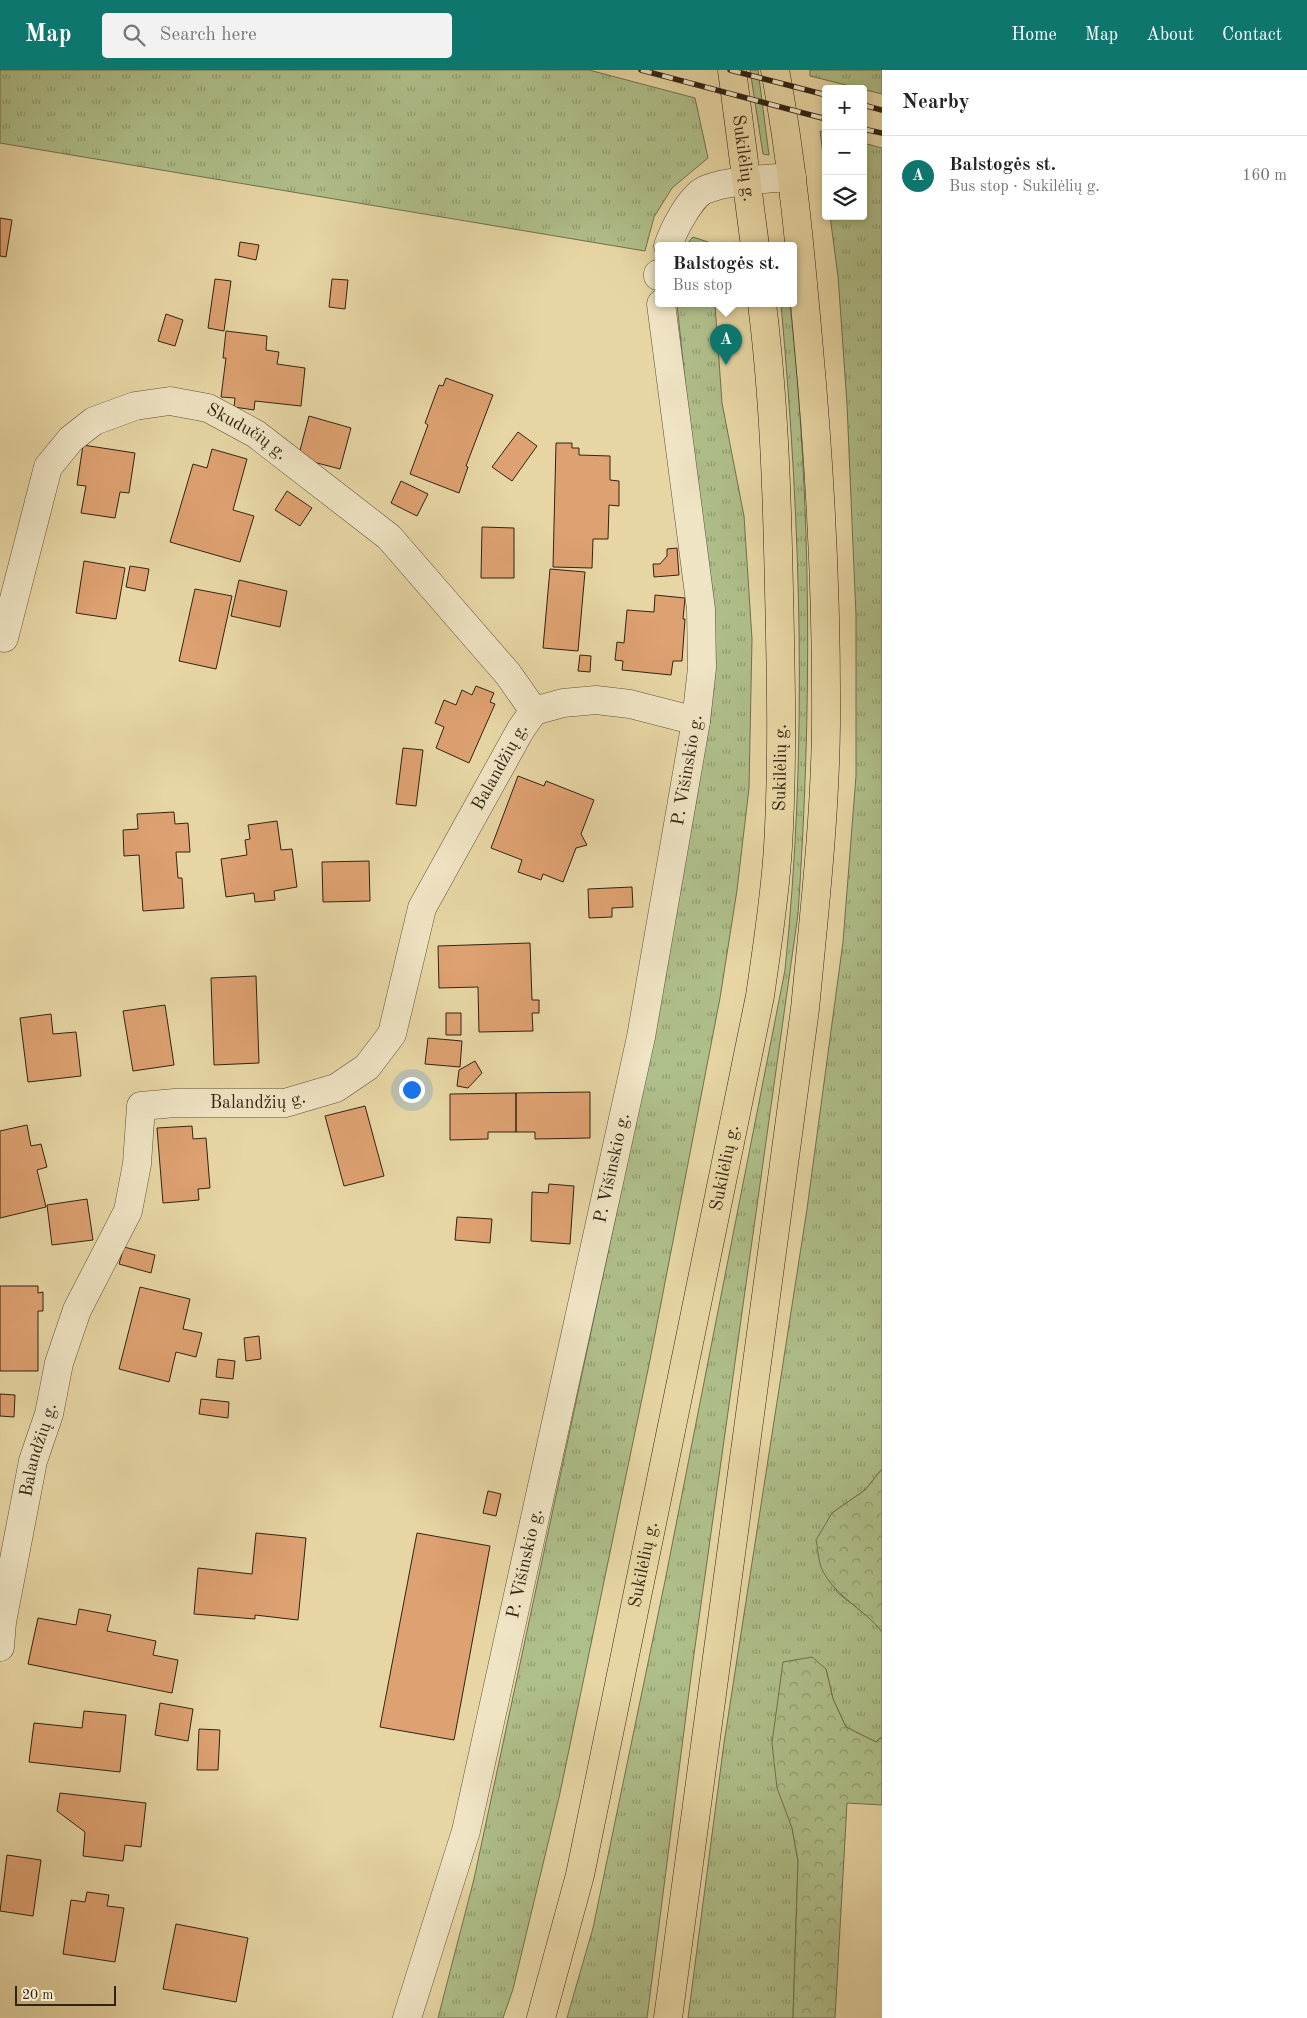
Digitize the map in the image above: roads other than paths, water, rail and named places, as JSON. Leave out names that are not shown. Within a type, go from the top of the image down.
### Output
[{"type":"main road","name":"Sukilėlių g.","points":[[732,70],[755,242]]},
{"type":"main road","points":[[668,2018],[805,1009],[820,857],[826,727],[825,572],[818,440],[788,139],[775,70]]},
{"type":"main road","name":"Sukilėlių g.","points":[[541,2018],[580,1875],[590,1828],[758,1006],[770,926],[778,847],[781,686],[778,523],[762,307]]},
{"type":"street","points":[[670,242],[686,209],[705,189],[747,181],[792,176]]},
{"type":"street","name":"P. Višinskio g.","points":[[407,2018],[466,1831],[641,1037],[696,721],[702,668],[701,609],[661,307]]},
{"type":"street","name":"Skudučių g.","points":[[4,638],[48,468],[71,439],[94,421],[135,406],[170,401],[208,408],[256,434],[389,537],[508,674],[534,711]]},
{"type":"street","name":"Balandžių g.","points":[[0,1647],[2,1622],[33,1461],[49,1414],[59,1363],[77,1310],[128,1211],[137,1164],[141,1106],[175,1103],[285,1103],[336,1088],[367,1067],[392,1034],[422,908],[521,729],[534,711],[563,703],[596,700],[630,704],[696,721]]},
{"type":"railway","points":[[641,70],[822,118]]},
{"type":"railway","points":[[730,70],[822,94]]},
{"type":"railway","points":[[867,106],[882,110]]},
{"type":"railway","points":[[867,130],[882,133]]},
{"type":"place","name":"Balstogės st.","points":[[726,365]]}]
